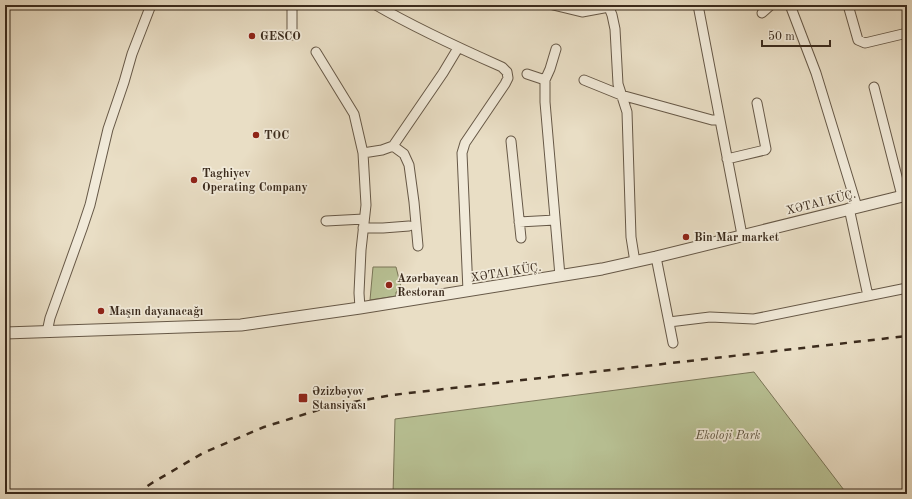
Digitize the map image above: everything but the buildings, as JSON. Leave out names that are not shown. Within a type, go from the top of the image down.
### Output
[{"type":"street","points":[[47,332],[50,318],[90,205],[108,129],[132,54],[151,5]]},
{"type":"street","points":[[292,5],[292,35]]},
{"type":"street","points":[[376,5],[458,48],[502,67],[507,72],[508,78],[505,84],[466,143],[462,153],[468,291]]},
{"type":"street","points":[[553,5],[582,12],[608,6],[615,29],[618,84],[627,112],[631,237],[635,262]]},
{"type":"street","points":[[698,5],[742,235]]},
{"type":"street","points":[[762,13],[771,5]]},
{"type":"street","points":[[790,5],[816,72],[853,208],[868,296]]},
{"type":"street","points":[[848,5],[858,40],[860,42],[865,43],[907,33]]},
{"type":"street","points":[[363,153],[382,150],[393,146],[443,73],[458,48]]},
{"type":"street","points":[[556,49],[545,80],[545,102],[560,276]]},
{"type":"street","points":[[316,52],[330,78],[354,114],[363,153],[366,205],[358,293],[360,308]]},
{"type":"street","points":[[527,74],[545,80]]},
{"type":"street","points":[[584,80],[621,95],[712,120],[720,120]]},
{"type":"street","points":[[874,87],[904,195]]},
{"type":"street","points":[[727,159],[765,150],[766,148],[757,103]]},
{"type":"street","points":[[512,142],[521,238]]},
{"type":"street","points":[[393,146],[404,154],[409,165],[418,246]]},
{"type":"street","name":"XƏTAI KÜÇ.","points":[[5,333],[241,325],[360,308],[560,276],[635,262],[904,195]]},
{"type":"street","points":[[519,222],[555,220]]},
{"type":"street","points":[[326,222],[364,223],[383,228],[409,226]]},
{"type":"street","points":[[656,257],[673,343]]},
{"type":"street","points":[[669,322],[710,317],[754,319],[907,288]]},
{"type":"green space","points":[[373,267],[396,267],[402,291],[396,292],[396,296],[370,300]]},
{"type":"green space","name":"Ekoloji Park","points":[[754,372],[847,494],[393,494],[395,419]]},
{"type":"railway","points":[[136,494],[203,453],[264,427],[331,406],[392,395],[907,336]]},
{"type":"place","name":"GESCO","points":[[252,36]]},
{"type":"place","name":"TOC","points":[[256,135]]},
{"type":"place","name":"Taghiyev Operating Company","points":[[194,180]]},
{"type":"place","name":"Bin Mar market","points":[[686,237]]},
{"type":"place","name":"Azərbaycan Restoran","points":[[389,285]]},
{"type":"place","name":"Maşın dayanacağı","points":[[101,311]]},
{"type":"place","name":"Əzizbəyov Stansiyası","points":[[303,398]]}]
